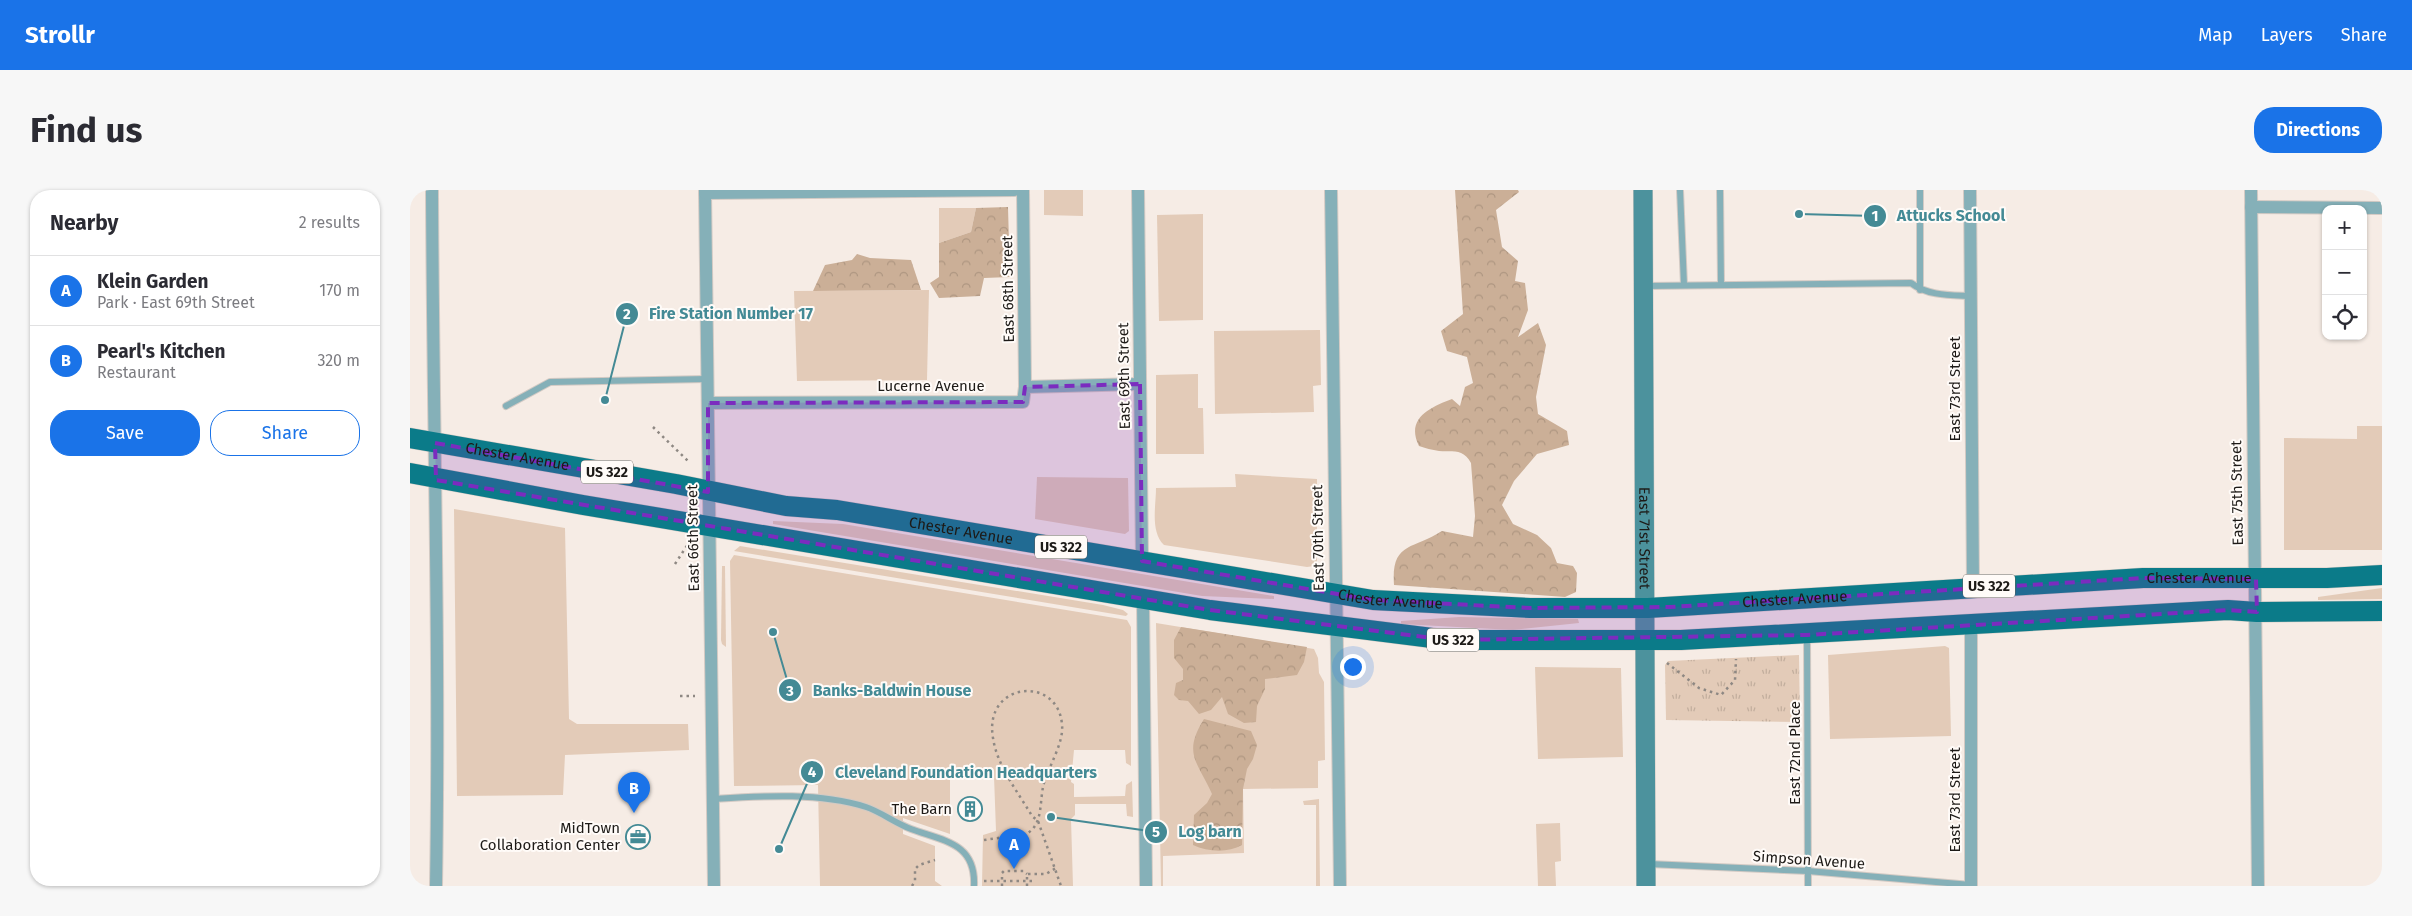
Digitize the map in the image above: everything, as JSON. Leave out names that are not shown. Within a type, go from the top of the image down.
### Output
[{"type":"main road","name":"Chester Avenue","points":[[410,438],[786,506],[837,510],[1380,600],[1450,605],[1530,608],[1644,608],[2143,578],[2223,577],[2256,579],[2382,575]]},
{"type":"main road","name":"Chester Avenue","points":[[410,473],[436,480],[1143,599],[1336,627],[1448,640],[1681,640],[1807,635],[2228,610],[2380,613]]},
{"type":"street","points":[[432,190],[436,480],[436,886]]},
{"type":"street","points":[[705,191],[1014,190]]},
{"type":"street","name":"East 68th Street","points":[[1023,190],[1025,387]]},
{"type":"street","name":"East 69th Street","points":[[1138,190],[1142,561]]},
{"type":"street","name":"East 70th Street","points":[[1330,190],[1340,886]]},
{"type":"street","name":"East 71st Street","points":[[1643,190],[1646,886]]},
{"type":"street","name":"East 73rd Street","points":[[1970,190],[1973,587]]},
{"type":"street","name":"East 75th Street","points":[[2251,190],[2254,554],[2257,612],[2258,886]]},
{"type":"street","name":"East 66th Street","points":[[705,191],[714,886]]},
{"type":"street","points":[[2251,207],[2382,208]]},
{"type":"street","points":[[1025,387],[1140,384]]},
{"type":"street","name":"Lucerne Avenue","points":[[708,403],[1023,402],[1025,387]]},
{"type":"street","points":[[1143,599],[1146,886]]},
{"type":"street","name":"East 73rd Street","points":[[1971,625],[1971,886]]},
{"type":"lane","points":[[1680,190],[1684,285]]},
{"type":"lane","points":[[1720,190],[1721,285]]},
{"type":"lane","points":[[1920,190],[1920,290]]},
{"type":"lane","points":[[1643,286],[1911,283],[1920,290],[1945,296],[1971,296]]},
{"type":"lane","points":[[506,406],[550,382],[707,379]]},
{"type":"lane","name":"East 72nd Place","points":[[1807,635],[1808,886]]},
{"type":"lane","points":[[713,799],[819,798],[867,808],[903,826],[960,848],[972,862],[974,886]]},
{"type":"lane","name":"Simpson Avenue","points":[[1645,864],[1808,871],[1971,886]]},
{"type":"path","points":[[653,427],[690,463]]},
{"type":"path","points":[[675,564],[690,541]]},
{"type":"path","points":[[1667,663],[1699,688],[1721,695],[1736,680],[1736,659]]},
{"type":"path","points":[[984,840],[1026,834],[1032,831],[1038,821],[1042,789],[1050,762],[1062,734],[1062,724],[1058,708],[1034,691],[1022,690],[1005,697],[998,706],[994,718],[993,738],[1006,772],[1032,816],[1038,821],[1062,886]]},
{"type":"path","points":[[680,696],[695,696]]},
{"type":"path","points":[[912,886],[915,881],[915,869],[919,864],[935,860]]},
{"type":"path","points":[[1002,886],[1004,871],[1046,874],[1056,867]]},
{"type":"path","points":[[1027,874],[1027,886]]},
{"type":"path","points":[[983,881],[1033,881]]},
{"type":"highlighted area","points":[[1140,384],[1142,561],[1373,600],[1530,608],[1670,607],[2143,578],[2256,579],[2257,612],[2228,610],[1807,635],[1448,640],[1210,610],[436,480],[435,443],[708,492],[708,403],[1023,402],[1025,387]]},
{"type":"green space","points":[[1044,190],[1083,190],[1083,216],[1044,215]]},
{"type":"green space","points":[[1455,190],[1518,190],[1519,192],[1496,210],[1502,247],[1518,261],[1515,281],[1525,283],[1528,310],[1518,337],[1538,323],[1546,345],[1536,397],[1538,414],[1567,431],[1569,445],[1537,454],[1514,481],[1502,505],[1513,524],[1537,535],[1551,548],[1557,563],[1573,566],[1577,573],[1576,592],[1565,597],[1394,585],[1396,561],[1406,549],[1442,531],[1473,537],[1475,516],[1471,463],[1461,453],[1436,451],[1419,446],[1415,428],[1422,415],[1436,406],[1452,399],[1460,406],[1465,387],[1473,383],[1467,357],[1447,351],[1441,331],[1463,314]]},
{"type":"green space","points":[[1008,207],[1010,277],[984,278],[980,296],[939,298],[930,283],[939,277],[939,243],[971,232],[976,208]]},
{"type":"green space","points":[[939,208],[976,208],[971,232],[939,243]]},
{"type":"green space","points":[[1203,214],[1203,320],[1159,321],[1157,215]]},
{"type":"green space","points":[[857,254],[870,258],[911,260],[921,290],[813,291],[825,265],[852,260]]},
{"type":"green space","points":[[929,290],[927,380],[797,381],[794,291]]},
{"type":"green space","points":[[1320,330],[1321,385],[1313,386],[1314,412],[1215,414],[1214,331]]},
{"type":"green space","points":[[1198,374],[1198,408],[1203,408],[1204,454],[1156,454],[1156,375]]},
{"type":"green space","points":[[2357,426],[2382,426],[2382,550],[2284,550],[2284,438],[2357,439]]},
{"type":"green space","points":[[1235,474],[1317,479],[1317,561],[1314,566],[1307,567],[1164,545],[1155,526],[1156,488],[1236,487]]},
{"type":"green space","points":[[1037,477],[1128,478],[1129,531],[1125,534],[1035,519]]},
{"type":"green space","points":[[454,509],[565,528],[569,719],[577,724],[688,724],[689,750],[565,755],[563,795],[457,796]]},
{"type":"green space","points":[[773,521],[843,524],[1274,596],[1274,599],[1202,596],[773,524]]},
{"type":"green space","points":[[740,546],[1103,605],[1123,610],[1128,614],[1126,616],[734,551]]},
{"type":"green space","points":[[734,555],[1127,620],[1131,627],[1131,766],[1126,763],[1125,750],[1074,750],[1071,782],[1074,784],[1074,797],[1125,796],[1126,785],[1132,781],[1133,817],[1127,816],[1126,804],[1075,804],[1075,815],[1071,819],[1073,886],[982,886],[983,835],[996,831],[994,776],[950,777],[950,834],[903,818],[903,834],[935,846],[935,881],[942,886],[820,886],[818,785],[734,786],[730,561]]},
{"type":"green space","points":[[722,566],[725,566],[726,647],[722,644],[721,640]]},
{"type":"green space","points":[[2382,588],[2382,599],[2318,600],[2318,597]]},
{"type":"green space","points":[[1459,617],[1578,619],[1579,623],[1513,630],[1401,624],[1401,621]]},
{"type":"green space","points":[[1156,623],[1314,649],[1318,658],[1319,673],[1324,682],[1325,760],[1318,761],[1318,788],[1243,789],[1244,853],[1163,856],[1163,886],[1161,886]]},
{"type":"green space","points":[[1181,627],[1307,647],[1304,662],[1297,675],[1265,679],[1265,689],[1257,706],[1256,722],[1244,723],[1228,714],[1222,697],[1211,710],[1199,714],[1188,701],[1179,700],[1174,695],[1176,683],[1183,680],[1183,669],[1174,658],[1174,640]]},
{"type":"green space","points":[[1945,646],[1949,648],[1951,736],[1830,739],[1828,655]]},
{"type":"green space","points":[[1799,655],[1800,722],[1666,720],[1665,665],[1668,661]]},
{"type":"green space","points":[[1535,667],[1621,668],[1623,757],[1538,759]]},
{"type":"green space","points":[[1204,719],[1251,731],[1257,745],[1253,759],[1247,769],[1243,789],[1242,845],[1236,848],[1211,850],[1193,845],[1194,815],[1207,803],[1212,794],[1194,758],[1193,750],[1197,731]]},
{"type":"green space","points":[[1319,799],[1320,886],[1316,886],[1316,805],[1304,805],[1303,801]]},
{"type":"green space","points":[[1560,823],[1561,861],[1555,862],[1556,886],[1538,886],[1536,824]]},
{"type":"place","name":"Attucks School","points":[[1799,214]]},
{"type":"place","name":"Fire Station Number 17","points":[[605,400]]},
{"type":"place","name":"Banks-Baldwin House","points":[[773,632]]},
{"type":"place","name":"The Barn","points":[[970,809]]},
{"type":"place","name":"Pearl's Kitchen","points":[[634,813]]},
{"type":"place","name":"Log barn","points":[[1051,817]]},
{"type":"place","name":"MidTown Collaboration Center","points":[[638,837]]},
{"type":"place","name":"Cleveland Foundation Headquarters","points":[[779,849]]},
{"type":"place","name":"Klein Garden","points":[[1014,869]]}]
